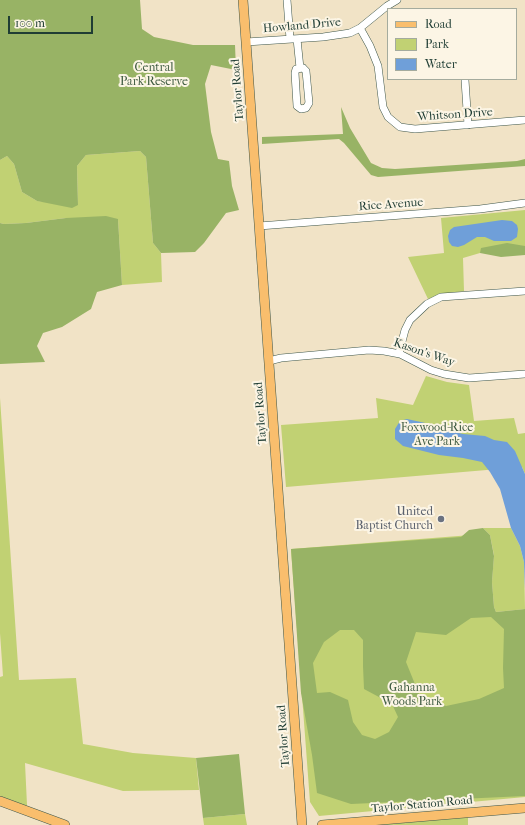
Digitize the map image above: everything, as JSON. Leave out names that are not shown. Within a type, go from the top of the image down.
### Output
[{"type":"main road","name":"Taylor Road","points":[[243,0],[302,825]]},
{"type":"main road","points":[[0,801],[65,825]]},
{"type":"main road","name":"Taylor Station Road","points":[[322,825],[525,808]]},
{"type":"street","points":[[287,0],[300,68]]},
{"type":"street","name":"Howland Drive","points":[[246,42],[336,35],[350,32],[360,28],[387,6],[397,0]]},
{"type":"street","name":"Whitson Drive","points":[[360,28],[370,46],[378,66],[383,107],[388,117],[400,127],[415,129],[525,120]]},
{"type":"street","points":[[300,68],[305,69],[306,71],[309,103],[306,108],[301,109],[297,106],[295,73],[296,69],[300,68]]},
{"type":"street","points":[[465,80],[468,125]]},
{"type":"street","name":"Rice Avenue","points":[[259,226],[480,209],[525,203]]},
{"type":"street","points":[[398,354],[405,330],[410,320],[427,304],[441,297],[525,291]]},
{"type":"street","name":"Kason's Way","points":[[269,361],[281,358],[369,350],[398,354],[431,370],[448,375],[469,378],[525,374]]},
{"type":"green space","name":"Central Park Reserve","points":[[0,0],[140,0],[142,29],[154,37],[193,45],[235,45],[236,70],[211,65],[205,84],[211,132],[218,159],[229,161],[232,186],[239,210],[226,213],[204,243],[195,252],[161,253],[153,243],[146,157],[140,151],[86,155],[77,166],[78,205],[72,208],[37,201],[22,192],[14,164],[7,156],[0,160]]},
{"type":"green space","points":[[341,107],[350,128],[371,163],[382,168],[395,169],[517,161],[525,159],[525,166],[378,177],[371,175],[339,139],[262,144],[262,137],[343,134]]},
{"type":"green space","points":[[140,151],[146,157],[153,243],[161,253],[162,282],[122,285],[118,219],[66,218],[26,223],[0,223],[0,160],[7,156],[14,164],[22,192],[37,201],[78,205],[77,166],[86,155]]},
{"type":"green space","points":[[525,210],[525,250],[480,253],[463,258],[464,291],[443,294],[428,299],[408,257],[444,253],[441,218]]},
{"type":"green space","points":[[106,216],[118,219],[122,285],[97,292],[91,309],[62,327],[43,333],[37,346],[45,362],[0,364],[0,223],[26,223],[66,218]]},
{"type":"green space","points":[[507,243],[525,246],[525,255],[501,257],[480,253],[481,248]]},
{"type":"green space","name":"Foxwood-Rice Ave Park","points":[[426,376],[447,382],[469,385],[474,421],[514,418],[518,434],[525,433],[525,474],[522,467],[286,487],[281,425],[378,418],[376,398],[413,405]]},
{"type":"green space","points":[[0,398],[19,680],[76,678],[83,744],[133,753],[196,758],[199,790],[123,791],[25,763],[26,807],[0,797],[0,677],[3,676],[0,633]]},
{"type":"green space","points":[[483,528],[511,528],[520,546],[524,562],[525,609],[496,612],[494,607],[492,582],[494,555],[490,535]]},
{"type":"green space","name":"Gahanna Woods Park","points":[[483,528],[490,535],[494,556],[492,582],[494,607],[496,612],[525,609],[525,796],[351,804],[317,793],[301,693],[291,549],[461,537],[469,530]],"holes":[[[491,617],[504,629],[504,688],[479,699],[446,706],[419,694],[406,662],[416,632],[446,635],[471,618]],[[340,630],[354,630],[363,640],[364,689],[392,704],[398,717],[389,732],[375,739],[362,735],[353,722],[348,700],[330,692],[317,693],[313,663],[324,642]]]},
{"type":"green space","name":"Gahanna Woods Park","points":[[484,534],[491,617],[525,614],[525,797],[319,816],[310,802],[291,549]]},
{"type":"green space","points":[[239,754],[245,814],[203,818],[196,758]]},
{"type":"green space","points":[[245,814],[247,825],[204,825],[203,818]]},
{"type":"green space","points":[[468,817],[468,825],[376,825]]},
{"type":"water","points":[[502,220],[512,221],[517,225],[517,237],[511,241],[494,241],[485,237],[477,237],[458,247],[452,246],[449,242],[448,236],[450,230],[454,227]]},
{"type":"water","points":[[407,419],[463,434],[485,436],[494,440],[507,442],[515,451],[525,474],[525,589],[524,562],[520,546],[511,528],[500,489],[490,472],[482,462],[439,455],[403,446],[395,439],[395,429],[400,421]]},
{"type":"place","name":"United Baptist Church","points":[[441,519]]}]
